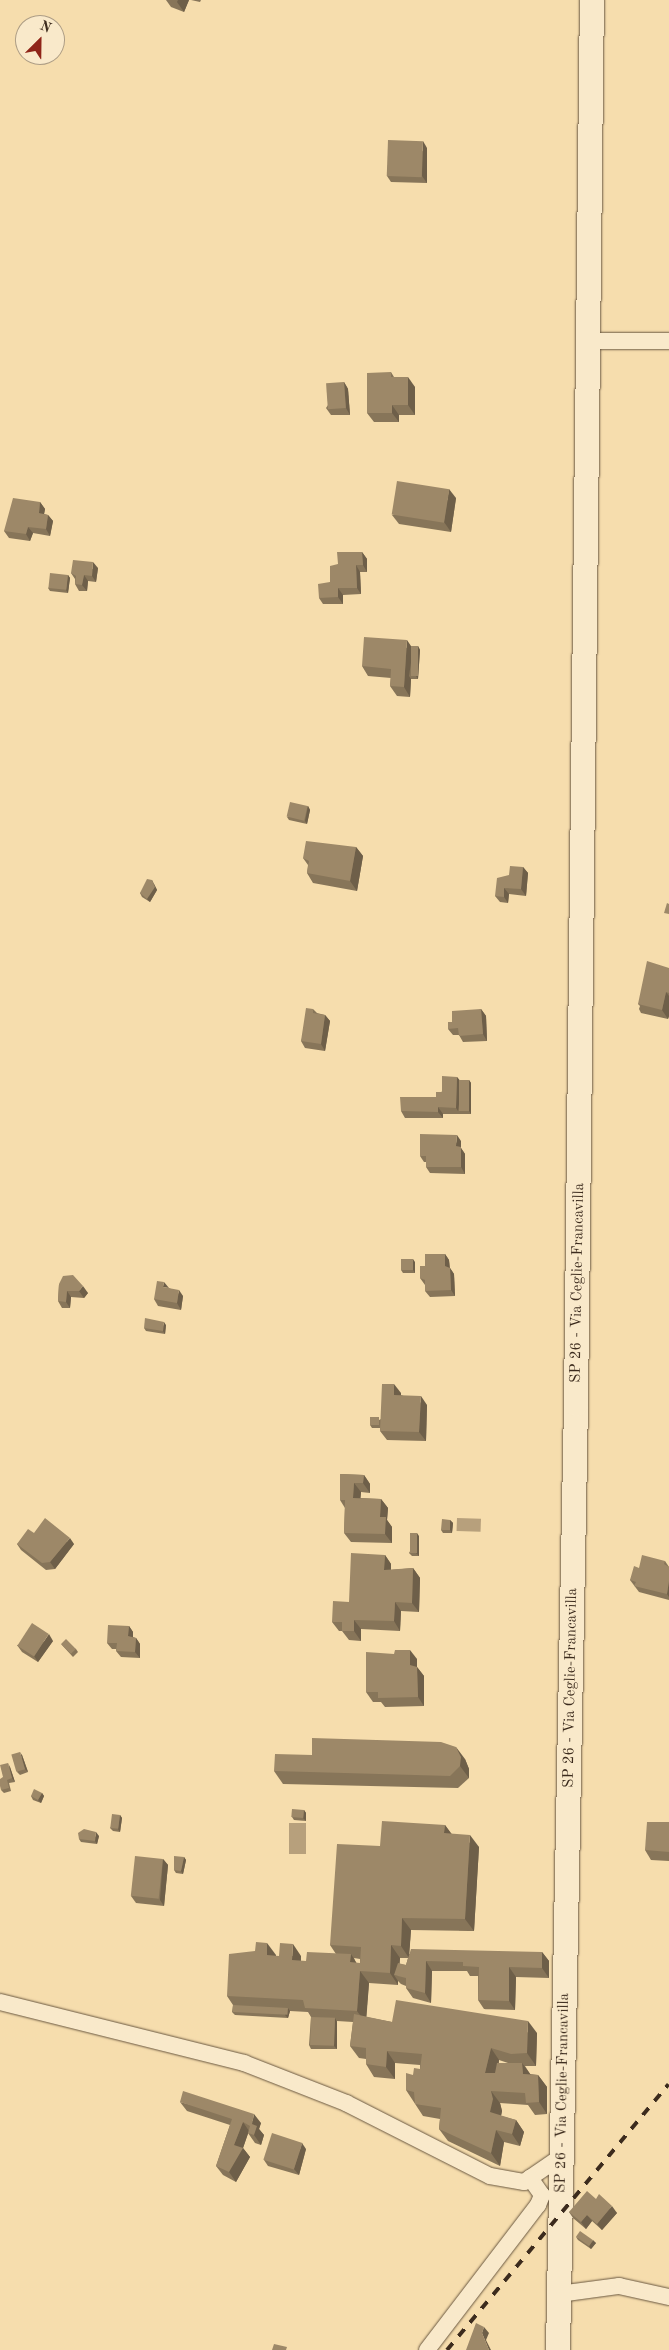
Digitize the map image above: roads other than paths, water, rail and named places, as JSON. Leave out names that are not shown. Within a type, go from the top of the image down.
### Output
[{"type":"main road","name":"SP 26 - Via Ceglie-Francavilla","points":[[558,2350],[576,1404],[586,341],[592,0]]},
{"type":"street","points":[[586,341],[669,341]]},
{"type":"street","points":[[0,2002],[244,2062],[346,2103],[490,2176],[524,2182],[562,2156]]},
{"type":"street","points":[[427,2350],[538,2205],[542,2195],[540,2189],[530,2178]]},
{"type":"street","points":[[559,2294],[619,2286],[669,2298]]},
{"type":"railway","points":[[447,2350],[669,2084]]}]
